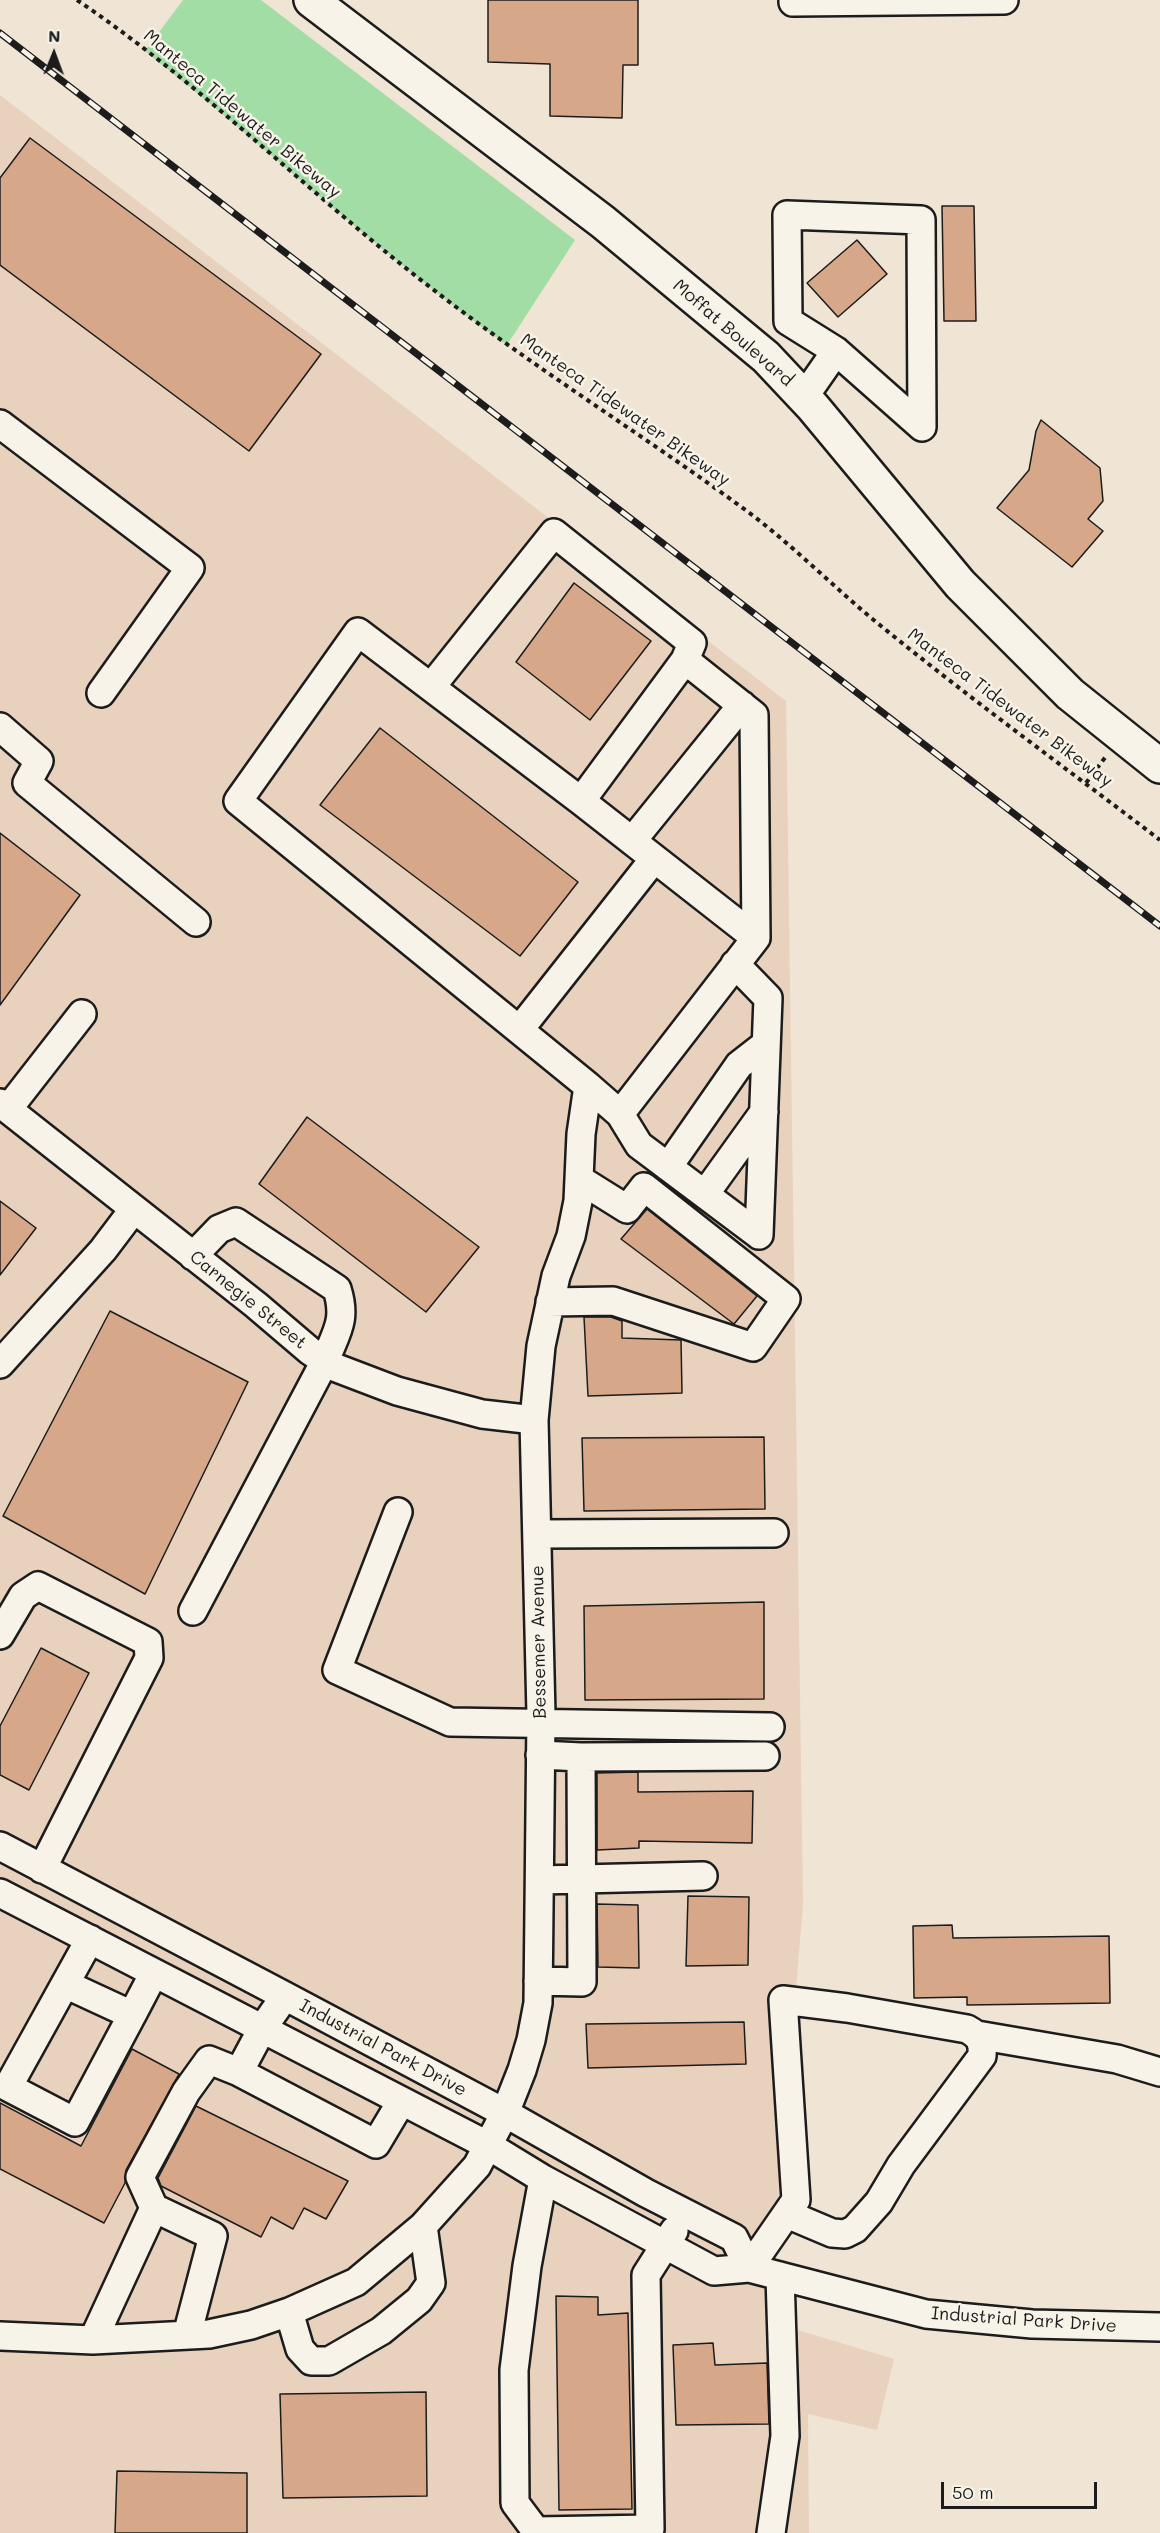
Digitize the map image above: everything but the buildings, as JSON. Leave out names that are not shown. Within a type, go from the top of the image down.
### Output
[{"type":"main road","name":"Moffat Boulevard","points":[[311,0],[603,222],[766,357],[804,397],[960,584],[1070,694],[1147,748]]},
{"type":"street","points":[[793,2],[1004,0]]},
{"type":"street","points":[[787,215],[921,220],[922,427],[836,351],[788,321],[787,215]]},
{"type":"street","points":[[804,397],[836,351]]},
{"type":"street","points":[[0,424],[190,568],[100,693]]},
{"type":"street","points":[[432,687],[554,533],[692,643],[685,660],[581,801]]},
{"type":"street","points":[[735,964],[768,998],[759,1235],[639,1145],[620,1114],[588,1086],[238,801],[358,632],[581,801],[756,938]]},
{"type":"street","points":[[620,1114],[756,938],[754,715],[685,660]]},
{"type":"street","points":[[632,841],[742,705]]},
{"type":"street","points":[[0,727],[39,761],[27,783],[196,922]]},
{"type":"street","points":[[520,1029],[654,859]]},
{"type":"street","points":[[4,1106],[82,1014]]},
{"type":"street","points":[[668,1167],[739,1065],[766,1044]]},
{"type":"street","name":"Bessemer Avenue","points":[[0,2336],[93,2340],[209,2334],[250,2325],[289,2312],[356,2282],[423,2226],[455,2193],[477,2166],[489,2146],[522,2070],[531,2040],[538,1981],[540,1724],[534,1420],[541,1346],[556,1276],[571,1236],[578,1201],[581,1134],[588,1086]]},
{"type":"street","name":"Carnegie Street","points":[[4,1106],[334,1367],[397,1391],[482,1414],[534,1420]]},
{"type":"street","points":[[705,1194],[764,1112]]},
{"type":"street","points":[[550,1302],[613,1301],[753,1347],[786,1299],[644,1187],[627,1209],[579,1179]]},
{"type":"street","points":[[0,1364],[103,1250],[134,1209]]},
{"type":"street","points":[[193,1256],[219,1229],[236,1222],[337,1289],[342,1303],[342,1319],[325,1361],[193,1611]]},
{"type":"street","points":[[398,1512],[337,1670],[450,1722],[770,1727]]},
{"type":"street","points":[[537,1534],[774,1533]]},
{"type":"street","points":[[0,1635],[23,1596],[38,1586],[148,1642],[149,1658],[42,1869]]},
{"type":"street","points":[[540,1755],[581,1757],[765,1756]]},
{"type":"street","points":[[538,1981],[582,1982],[581,1757]]},
{"type":"street","name":"Industrial Park Drive","points":[[0,1846],[285,1996],[734,2238],[749,2268]]},
{"type":"street","points":[[540,1880],[703,1876]]},
{"type":"street","name":"Industrial Park Drive","points":[[0,1893],[489,2146],[543,2179],[714,2271],[749,2268],[926,2314],[1032,2324],[1160,2327]]},
{"type":"street","points":[[90,1940],[8,2087],[75,2122],[154,1973]]},
{"type":"street","points":[[65,1984],[132,2015]]},
{"type":"street","points":[[239,2072],[262,2030],[285,1996]]},
{"type":"street","points":[[749,2268],[796,2200],[783,2000],[935,2023],[968,2029],[977,2035],[983,2043],[982,2056],[901,2165],[879,2202],[855,2229],[845,2234],[832,2234],[787,2214]]},
{"type":"street","points":[[977,2035],[1117,2059],[1160,2072]]},
{"type":"street","points":[[187,2335],[213,2236],[154,2208],[140,2177],[186,2092],[209,2060],[239,2072],[375,2144],[401,2102]]},
{"type":"street","points":[[543,2179],[527,2266],[514,2370],[515,2503],[536,2531],[650,2529],[646,2275],[684,2213]]},
{"type":"street","points":[[93,2340],[154,2208]]},
{"type":"street","points":[[289,2312],[300,2349],[312,2361],[329,2361],[381,2331],[419,2300],[431,2283],[423,2226]]},
{"type":"street","points":[[771,2533],[785,2436],[780,2276]]},
{"type":"path","name":"Manteca Tidewater Bikeway","points":[[77,0],[102,16],[226,115],[369,240],[496,337],[743,508],[881,627],[1160,840]]},
{"type":"path","points":[[1086,783],[1147,748]]},
{"type":"shaded area","points":[[0,95],[786,701],[803,1905],[768,2321],[894,2359],[877,2430],[808,2414],[809,2533],[0,2533]]},
{"type":"green space","points":[[183,0],[261,0],[575,240],[507,345],[414,275],[145,51]]},
{"type":"railway","points":[[0,33],[1160,926]]}]
